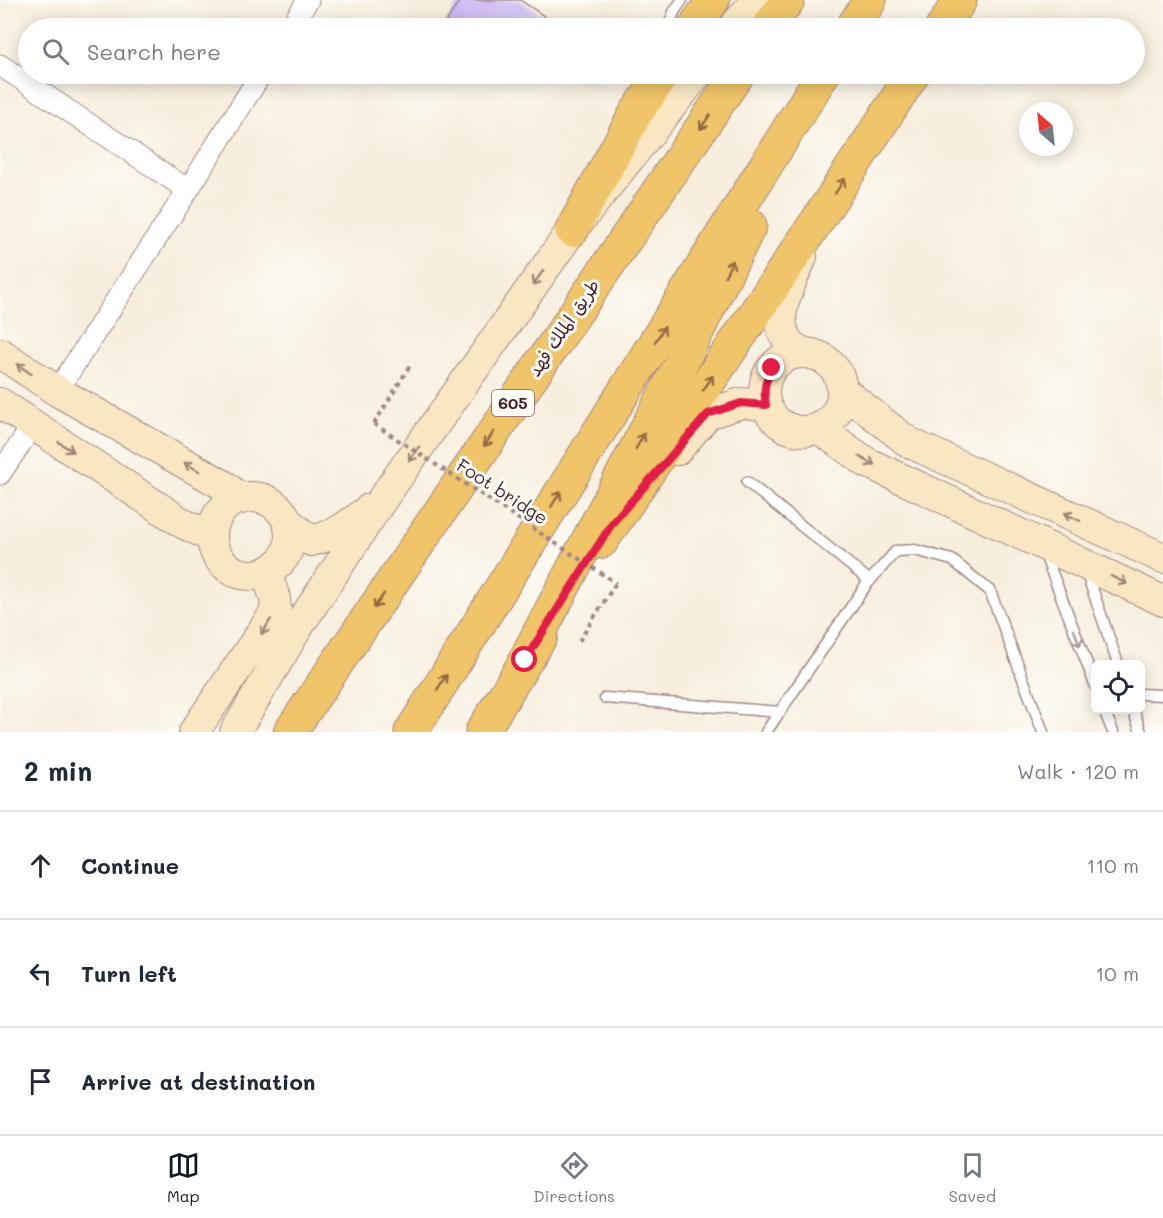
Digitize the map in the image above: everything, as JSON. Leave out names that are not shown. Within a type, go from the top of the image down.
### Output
[{"type":"main road","points":[[701,18],[713,0]]},
{"type":"main road","points":[[775,18],[788,0]]},
{"type":"main road","points":[[858,18],[870,0]]},
{"type":"main road","points":[[948,18],[960,0]]},
{"type":"main road","points":[[572,230],[636,113],[656,84]]},
{"type":"main road","name":"طريق الملك فهد","points":[[290,732],[731,84]]},
{"type":"main road","points":[[411,732],[818,84]]},
{"type":"main road","points":[[525,660],[689,348],[819,84]]},
{"type":"main road","points":[[483,732],[525,660],[613,522],[817,221],[906,84]]},
{"type":"street","points":[[741,18],[756,0]]},
{"type":"street","points":[[294,18],[300,3]]},
{"type":"street","points":[[0,65],[18,77]]},
{"type":"street","points":[[29,84],[188,190]]},
{"type":"street","points":[[57,391],[255,84]]},
{"type":"street","points":[[235,732],[298,627],[383,498],[572,230],[689,84]]},
{"type":"street","points":[[803,353],[790,344],[783,329],[782,307],[817,221]]},
{"type":"street","points":[[0,353],[57,391],[225,486],[242,499]]},
{"type":"street","points":[[793,354],[813,354],[829,363],[839,378],[842,390],[841,402],[836,413],[818,428],[806,431],[787,428],[772,416],[766,405],[765,386],[772,368],[781,359],[793,354]]},
{"type":"street","points":[[842,390],[908,442],[1163,558]]},
{"type":"street","points":[[0,402],[184,524],[212,537]]},
{"type":"street","points":[[613,522],[708,414],[741,403],[766,405]]},
{"type":"street","points":[[0,474],[33,425]]},
{"type":"street","points":[[818,428],[866,462],[1163,601]]},
{"type":"street","points":[[288,522],[289,546],[284,557],[266,572],[254,576],[241,574],[229,569],[217,555],[212,537],[214,524],[220,512],[230,504],[242,499],[261,498],[270,502],[288,522],[311,540],[326,538],[345,527],[383,498]]},
{"type":"street","points":[[194,732],[276,611],[275,598],[266,572]]},
{"type":"street","points":[[222,732],[298,627]]},
{"type":"lane","points":[[672,18],[682,0]]},
{"type":"lane","points":[[636,113],[647,84]]},
{"type":"lane","points":[[747,482],[870,580]]},
{"type":"lane","points":[[1041,544],[1091,676]]},
{"type":"lane","points":[[766,732],[870,580],[896,551],[915,550],[952,560],[990,591],[1043,732]]},
{"type":"lane","points":[[1084,564],[1117,660]]},
{"type":"lane","points":[[1145,694],[1163,695]]},
{"type":"lane","points":[[605,698],[780,712]]},
{"type":"lane","points":[[1106,714],[1113,732]]},
{"type":"lane","points":[[1134,714],[1141,732]]},
{"type":"path","name":"Foot bridge","points":[[411,364],[374,424],[616,583],[579,641]]},
{"type":"building","points":[[460,0],[520,0],[547,18],[448,18]]},
{"type":"route","points":[[525,660],[613,522],[708,414],[741,403],[766,405],[764,392],[766,380],[772,368]]}]
